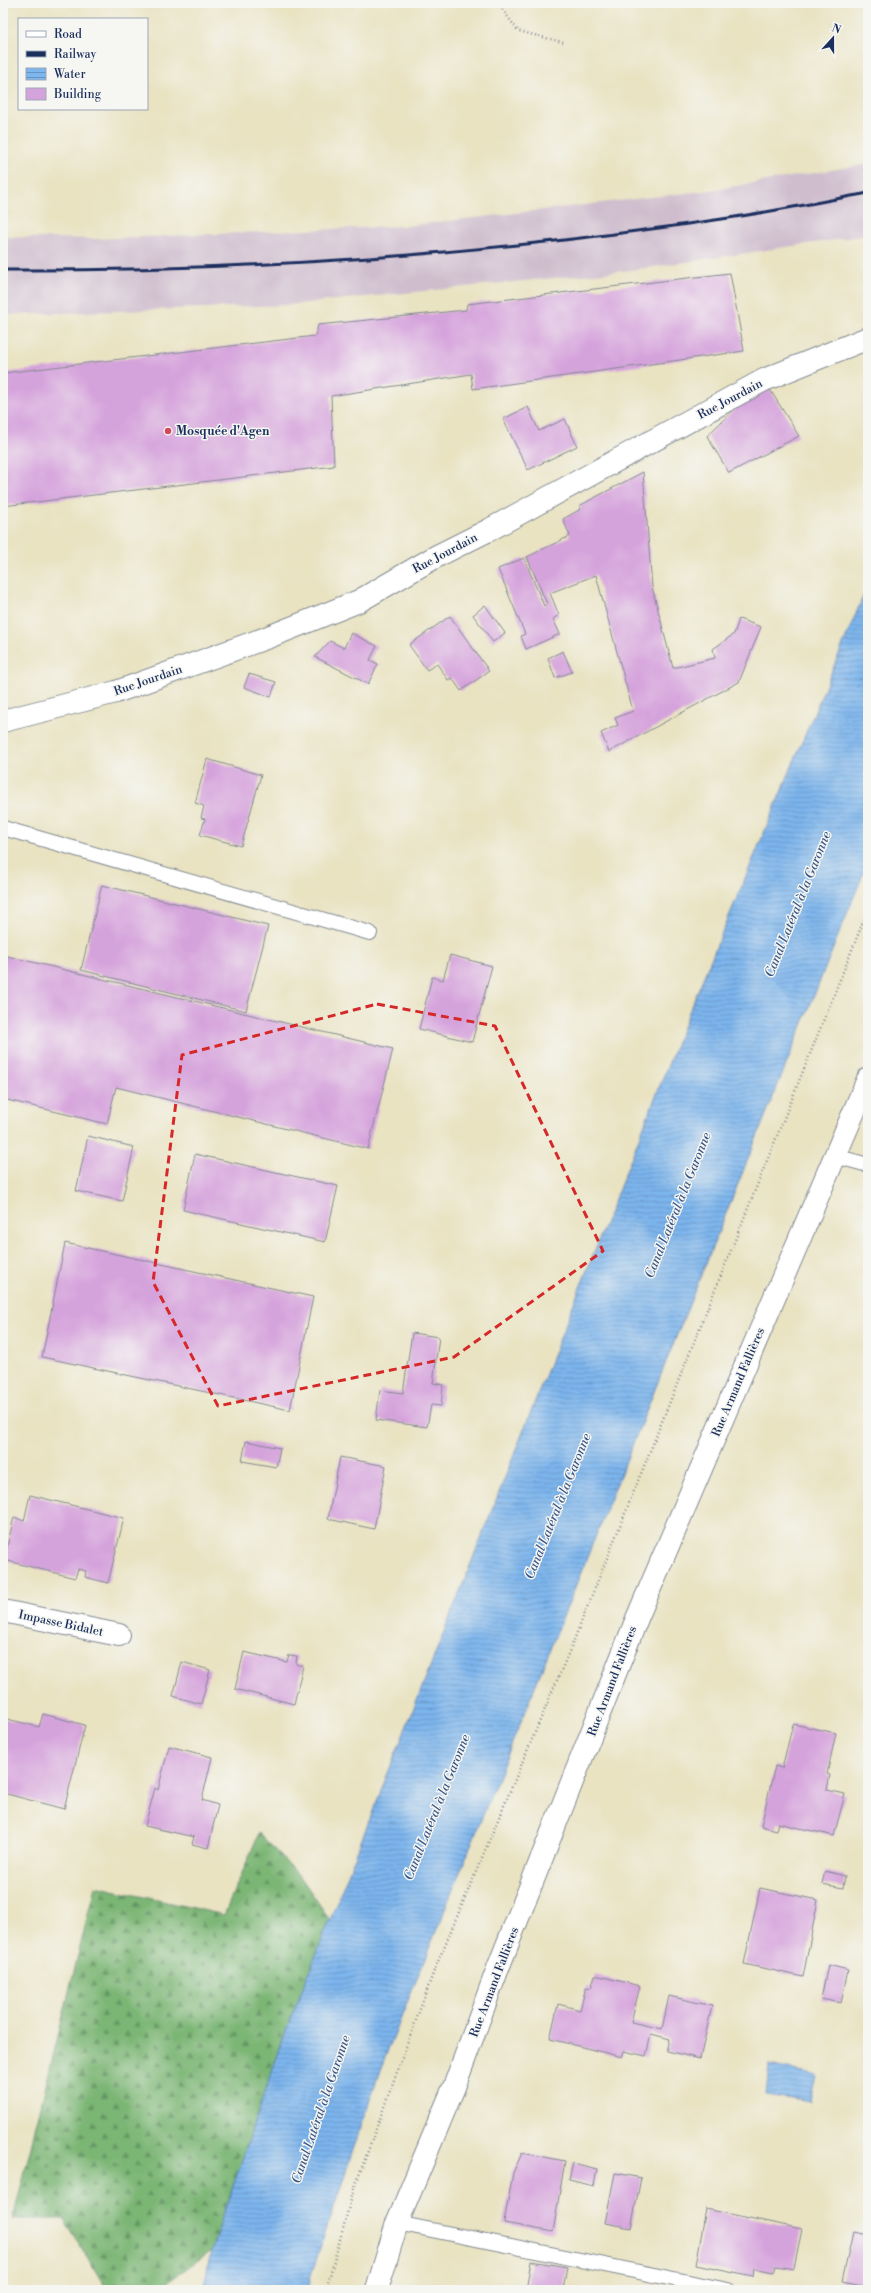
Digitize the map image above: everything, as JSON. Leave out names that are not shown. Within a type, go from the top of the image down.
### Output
[{"type":"street","name":"Rue Jourdain","points":[[3,721],[116,692],[266,638],[359,601],[436,556],[489,530],[764,380],[868,338]]},
{"type":"street","name":"Rue Armand Fallières","points":[[376,2290],[397,2223],[454,2086],[498,1968],[638,1616],[868,1079]]},
{"type":"street","name":"Impasse Bidalet","points":[[3,1611],[119,1635]]},
{"type":"lane","points":[[3,828],[370,933]]},
{"type":"lane","points":[[835,1156],[868,1165]]},
{"type":"lane","points":[[397,2223],[728,2290]]},
{"type":"path","points":[[498,3],[518,31],[566,43]]},
{"type":"path","points":[[326,2290],[354,2189],[434,1971],[572,1645],[868,910]]},
{"type":"highlighted area","points":[[377,1004],[495,1026],[603,1251],[454,1357],[218,1406],[153,1282],[182,1055]]},
{"type":"shaded area","points":[[868,164],[868,235],[632,270],[287,305],[3,315],[3,237],[95,239],[406,226],[712,190]]},
{"type":"green space","points":[[259,1833],[302,1879],[330,1920],[286,2031],[211,2251],[156,2290],[107,2290],[64,2219],[13,2219],[95,1886],[224,1915]]},
{"type":"water","name":"Canal Latéral à la Garonne","points":[[868,585],[868,862],[380,2070],[311,2275],[308,2290],[203,2290],[211,2251],[286,2031],[691,1007]]},
{"type":"water","points":[[769,2065],[816,2075],[810,2102],[766,2095]]},
{"type":"building","points":[[730,273],[744,351],[473,389],[471,374],[331,396],[334,466],[3,506],[3,373],[315,336],[318,325],[466,310],[467,304]]},
{"type":"building","points":[[764,380],[799,436],[729,473],[707,436]]},
{"type":"building","points":[[528,407],[539,431],[565,419],[577,446],[528,470],[503,419]]},
{"type":"building","points":[[643,472],[652,587],[673,668],[715,658],[713,649],[734,634],[739,619],[761,627],[739,682],[609,752],[601,733],[618,725],[615,718],[633,711],[596,575],[550,593],[559,615],[553,619],[560,634],[526,649],[521,636],[525,634],[498,569],[524,558],[544,606],[547,604],[527,557],[570,536],[563,519],[581,509],[579,506]]},
{"type":"building","points":[[485,605],[505,633],[493,642],[473,615]]},
{"type":"building","points":[[450,616],[489,671],[461,691],[452,678],[448,680],[437,664],[427,670],[409,645]]},
{"type":"building","points":[[351,633],[377,646],[370,660],[378,664],[368,684],[315,657],[330,641],[344,648]]},
{"type":"building","points":[[563,651],[572,672],[555,678],[548,658]]},
{"type":"building","points":[[249,674],[276,682],[271,697],[244,687]]},
{"type":"building","points":[[207,759],[261,775],[241,846],[200,835],[205,819],[201,818],[204,806],[195,803]]},
{"type":"building","points":[[102,885],[268,926],[246,1011],[81,970]]},
{"type":"building","points":[[3,955],[393,1049],[368,1149],[116,1087],[107,1124],[3,1099]]},
{"type":"building","points":[[450,955],[492,966],[472,1042],[419,1029],[432,977],[443,980]]},
{"type":"building","points":[[88,1136],[134,1147],[122,1201],[76,1191]]},
{"type":"building","points":[[195,1154],[338,1186],[325,1242],[183,1210]]},
{"type":"building","points":[[65,1243],[313,1297],[290,1410],[42,1357]]},
{"type":"building","points":[[412,1333],[439,1337],[433,1383],[443,1385],[441,1406],[431,1405],[427,1427],[376,1420],[380,1390],[403,1393]]},
{"type":"building","points":[[246,1441],[280,1448],[276,1467],[242,1461]]},
{"type":"building","points":[[340,1457],[386,1466],[374,1529],[328,1519]]},
{"type":"building","points":[[30,1495],[124,1518],[108,1583],[85,1577],[86,1571],[78,1569],[75,1578],[4,1560],[14,1517],[24,1521]]},
{"type":"building","points":[[244,1652],[287,1662],[289,1655],[297,1656],[296,1664],[303,1666],[294,1704],[235,1689]]},
{"type":"building","points":[[182,1662],[210,1670],[201,1704],[173,1696]]},
{"type":"building","points":[[43,1714],[85,1725],[64,1809],[3,1793],[3,1718],[39,1727]]},
{"type":"building","points":[[793,1724],[836,1733],[827,1774],[830,1775],[827,1790],[845,1794],[834,1836],[778,1823],[776,1830],[761,1826],[775,1766],[782,1768]]},
{"type":"building","points":[[169,1746],[212,1757],[202,1800],[218,1805],[208,1848],[192,1844],[194,1837],[145,1826],[155,1788],[158,1790]]},
{"type":"building","points":[[825,1871],[845,1876],[843,1888],[822,1884]]},
{"type":"building","points":[[760,1888],[818,1900],[803,1977],[744,1964]]},
{"type":"building","points":[[828,1965],[848,1970],[841,2003],[821,1999]]},
{"type":"building","points":[[595,1975],[640,1986],[631,2022],[662,2029],[669,1996],[712,2006],[700,2059],[667,2051],[670,2039],[651,2034],[646,2056],[624,2051],[622,2057],[550,2039],[558,2004],[580,2010],[586,1987],[591,1988]]},
{"type":"building","points":[[522,2153],[565,2161],[553,2232],[504,2223],[513,2173]]},
{"type":"building","points":[[573,2163],[597,2169],[594,2186],[569,2180]]},
{"type":"building","points":[[615,2173],[641,2178],[631,2228],[605,2223]]},
{"type":"building","points":[[706,2209],[802,2229],[794,2269],[775,2266],[773,2273],[754,2269],[753,2277],[696,2265]]},
{"type":"building","points":[[853,2232],[868,2235],[868,2287],[842,2282]]},
{"type":"building","points":[[531,2261],[567,2267],[563,2290],[526,2290]]},
{"type":"railway","points":[[3,270],[183,268],[273,264],[454,251],[633,232],[759,213],[868,193]]},
{"type":"place","name":"Mosquée d'Agen","points":[[168,431]]}]
